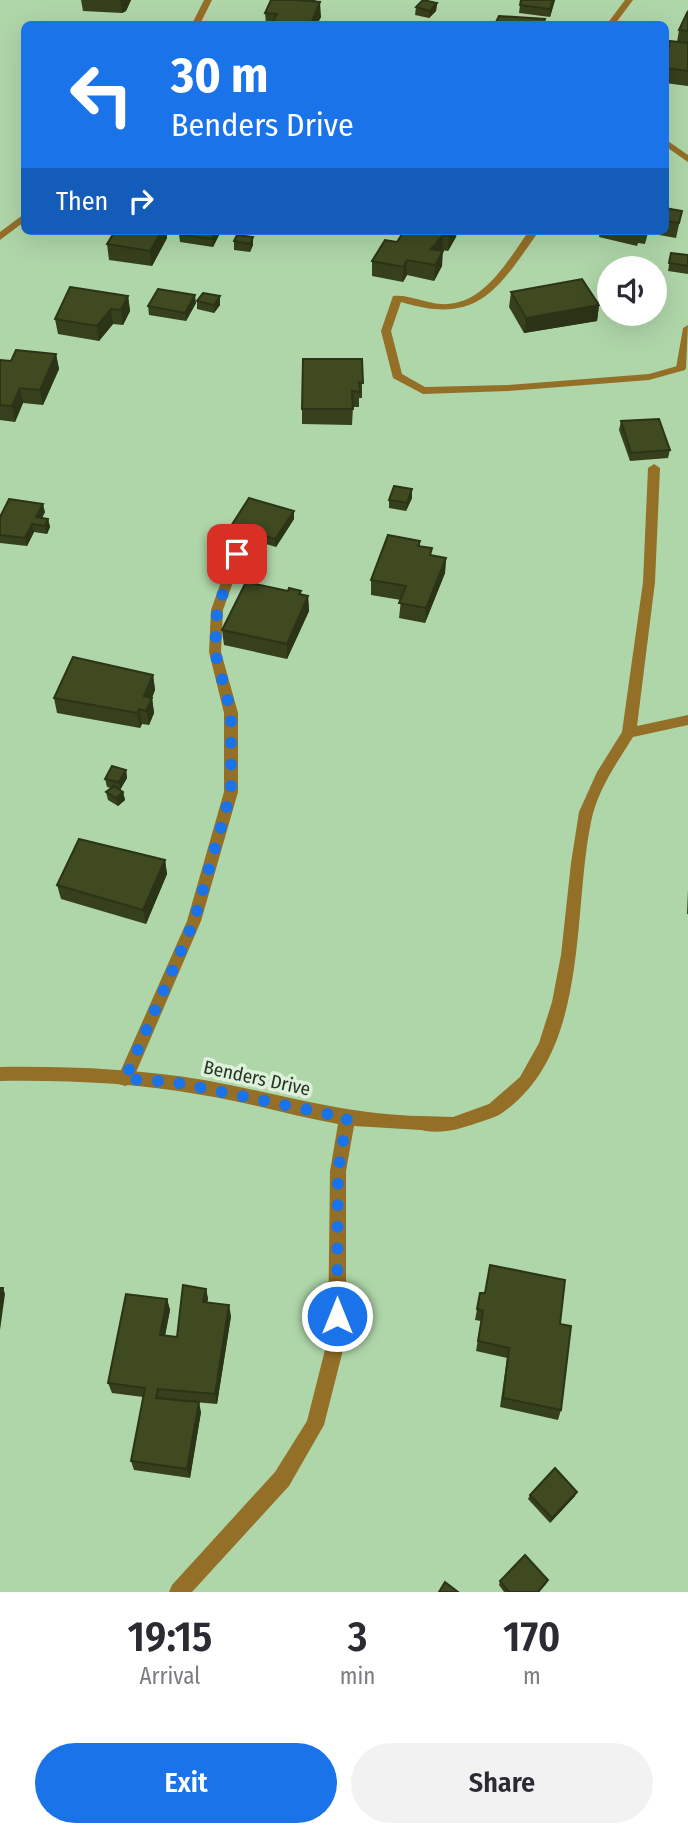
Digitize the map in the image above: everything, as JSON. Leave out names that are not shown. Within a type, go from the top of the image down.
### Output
[{"type":"street","points":[[198,21],[208,0]]},
{"type":"street","points":[[613,21],[629,0]]},
{"type":"street","points":[[669,145],[688,159]]},
{"type":"street","points":[[0,237],[21,220]]},
{"type":"street","points":[[531,235],[497,283],[478,301],[423,308],[397,299],[386,331],[397,376],[423,391],[508,388],[649,377],[681,368],[688,328]]},
{"type":"street","points":[[654,468],[654,511],[645,624],[634,680],[629,733],[688,720]]},
{"type":"street","points":[[125,1079],[194,921],[231,792],[231,713],[215,652],[217,610],[237,554]]},
{"type":"street","name":"Benders Drive","points":[[0,1074],[39,1073],[174,1082],[386,1124],[453,1124],[489,1113],[513,1096],[532,1076],[548,1044],[559,1008],[583,821],[602,776],[629,733]]},
{"type":"street","points":[[179,1592],[282,1479],[315,1425],[337,1338],[338,1171],[347,1118]]},
{"type":"building","points":[[271,0],[320,2],[312,21],[274,21],[277,14],[265,13]]},
{"type":"building","points":[[423,0],[437,3],[430,11],[416,7]]},
{"type":"building","points":[[521,0],[553,0],[550,9],[520,5]]},
{"type":"building","points":[[688,11],[688,31],[679,30]]},
{"type":"building","points":[[499,16],[545,19],[544,21],[496,21]]},
{"type":"building","points":[[670,41],[688,43],[688,71],[669,69]]},
{"type":"building","points":[[669,209],[682,211],[679,223],[669,222]]},
{"type":"building","points":[[113,235],[160,235],[150,251],[107,244]]},
{"type":"building","points":[[186,235],[214,235],[212,239]]},
{"type":"building","points":[[237,235],[253,237],[250,244],[234,241]]},
{"type":"building","points":[[401,235],[443,235],[431,249],[443,251],[435,265],[407,260],[403,267],[372,261],[385,240],[397,242]]},
{"type":"building","points":[[671,253],[688,255],[688,266],[669,263]]},
{"type":"building","points":[[582,279],[597,305],[526,318],[511,292]]},
{"type":"building","points":[[70,287],[128,296],[121,310],[111,309],[97,326],[55,319]]},
{"type":"building","points":[[158,289],[195,295],[185,313],[148,306]]},
{"type":"building","points":[[203,293],[220,296],[214,305],[197,301]]},
{"type":"building","points":[[16,350],[56,354],[40,390],[20,388],[12,406],[0,405],[0,360],[11,361]]},
{"type":"building","points":[[303,359],[362,359],[363,383],[359,382],[360,392],[352,391],[353,409],[302,409]]},
{"type":"building","points":[[659,419],[670,450],[631,453],[621,421]]},
{"type":"building","points":[[394,486],[412,489],[407,503],[389,500]]},
{"type":"building","points":[[249,498],[294,511],[275,539],[231,526]]},
{"type":"building","points":[[9,499],[43,504],[36,517],[48,519],[45,526],[32,524],[25,538],[0,535],[0,517]]},
{"type":"building","points":[[388,535],[420,541],[418,546],[432,548],[430,555],[446,558],[426,608],[399,603],[406,586],[371,580]]},
{"type":"building","points":[[246,582],[288,591],[289,588],[308,596],[287,644],[222,630]]},
{"type":"building","points":[[73,657],[153,675],[144,696],[152,698],[146,711],[139,709],[137,713],[54,698]]},
{"type":"building","points":[[112,766],[126,770],[119,782],[105,779]]},
{"type":"building","points":[[114,786],[123,792],[116,798],[106,792]]},
{"type":"building","points":[[79,839],[165,860],[143,910],[57,885]]},
{"type":"building","points":[[490,1265],[565,1280],[560,1324],[571,1326],[561,1410],[503,1398],[509,1348],[478,1341],[483,1311],[477,1309],[480,1293],[485,1293]]},
{"type":"building","points":[[183,1285],[206,1289],[203,1302],[229,1305],[215,1394],[158,1389],[156,1398],[199,1402],[187,1469],[131,1461],[145,1388],[108,1383],[126,1294],[167,1299],[160,1335],[177,1337]]},
{"type":"building","points":[[555,1468],[577,1492],[552,1518],[530,1495]]},
{"type":"building","points":[[525,1555],[548,1580],[538,1592],[509,1592],[500,1581]]},
{"type":"building","points":[[445,1582],[458,1592],[439,1592]]},
{"type":"route","points":[[237,554],[217,610],[215,652],[231,713],[231,792],[194,921],[125,1079],[174,1082],[347,1118],[338,1171],[337,1316]]}]
